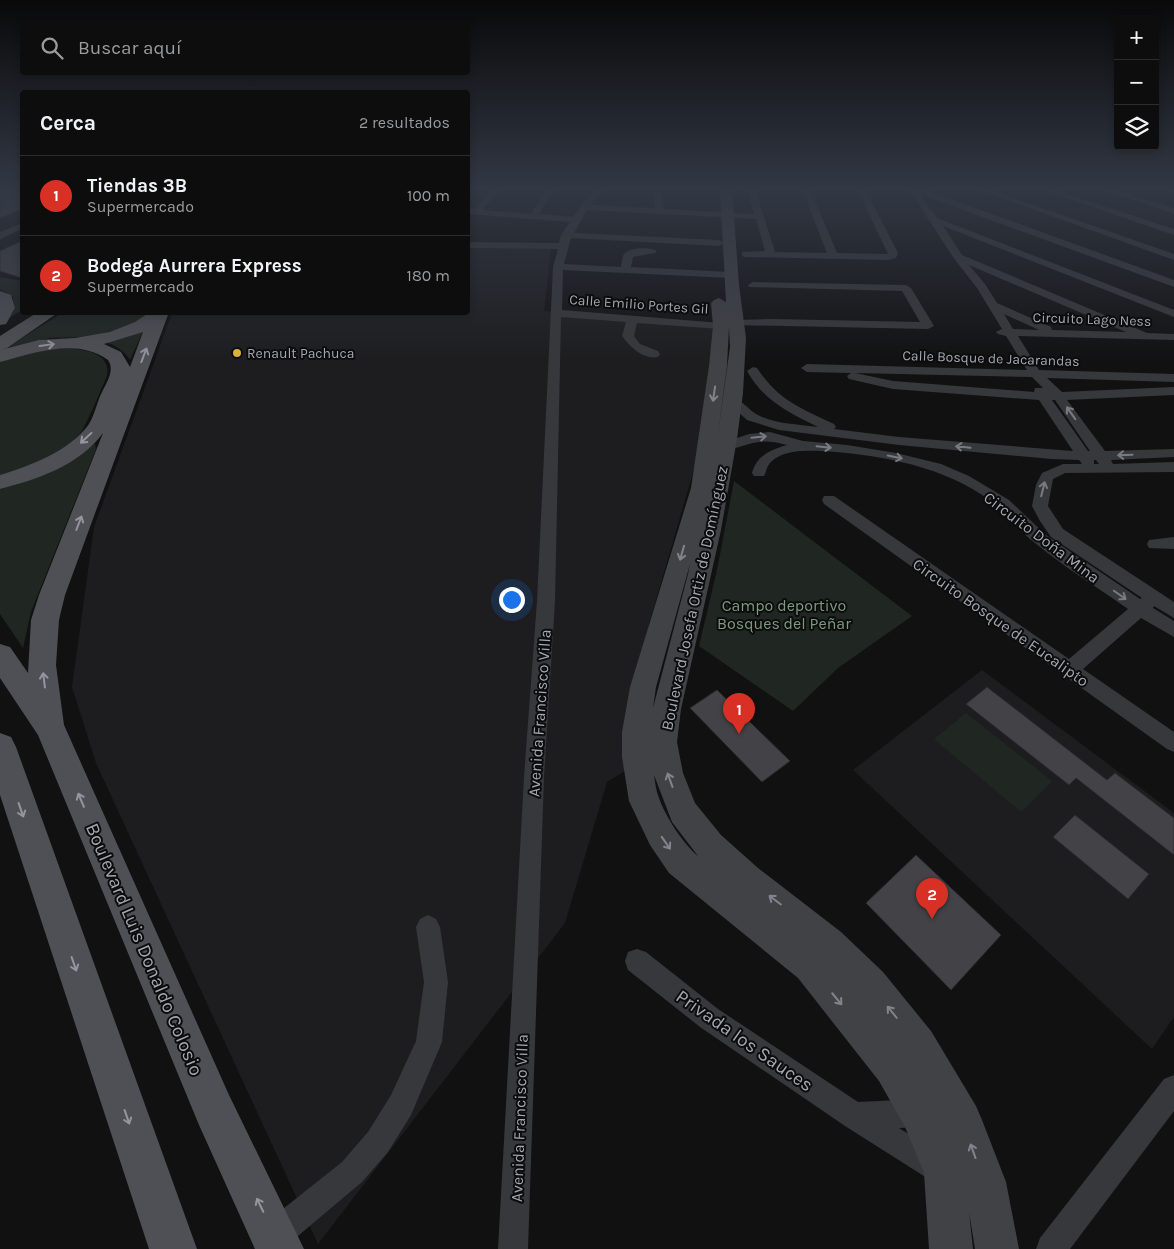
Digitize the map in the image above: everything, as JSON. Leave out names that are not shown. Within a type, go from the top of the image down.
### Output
[{"type":"main road","points":[[0,296],[4,299],[6,308],[0,320]]},
{"type":"main road","points":[[0,329],[23,315]]},
{"type":"main road","points":[[0,344],[46,315]]},
{"type":"main road","points":[[0,356],[54,343],[76,343],[114,337],[133,332],[157,315]]},
{"type":"main road","points":[[50,728],[42,665],[45,620],[52,595],[159,315]]},
{"type":"main road","points":[[0,482],[32,472],[73,450],[99,423],[120,375],[120,366],[116,358],[109,352],[76,343]]},
{"type":"main road","name":"Boulevard Luis Donaldo Colosio","points":[[0,655],[50,728],[214,1110],[278,1242]]},
{"type":"main road","points":[[4,768],[173,1249]]},
{"type":"street","name":"Avenida Francisco Villa","points":[[513,1249],[534,777],[546,601],[558,267],[562,247]]},
{"type":"street","name":"Boulevard Josefa Ortiz de Domínguez","points":[[722,247],[737,272]]},
{"type":"street","name":"Boulevard Josefa Ortiz de Domínguez","points":[[677,619],[720,492],[727,446],[738,346],[730,316],[737,272],[731,247]]},
{"type":"street","points":[[769,247],[771,254]]},
{"type":"street","points":[[829,247],[832,256]]},
{"type":"street","points":[[558,267],[737,272],[771,254],[893,256],[890,247]]},
{"type":"street","name":"Circuito Lago Ness","points":[[952,247],[972,277],[981,286],[1035,373],[1059,397],[1105,462]]},
{"type":"street","points":[[1005,247],[1174,314]]},
{"type":"street","points":[[1074,247],[1174,284]]},
{"type":"street","points":[[1150,247],[1172,255]]},
{"type":"street","points":[[626,270],[628,256],[632,253],[652,251]]},
{"type":"street","points":[[1145,273],[1172,255]]},
{"type":"street","points":[[958,257],[1145,336]]},
{"type":"street","points":[[1092,282],[1125,266]]},
{"type":"street","points":[[1031,288],[1065,271]]},
{"type":"street","name":"Calle Emilio Portes Gil","points":[[556,313],[632,319],[730,316],[773,322],[928,326],[906,288],[737,272]]},
{"type":"street","name":"Circuito Lago Ness","points":[[972,277],[970,280],[971,286],[1020,372],[1044,397],[1092,469]]},
{"type":"street","points":[[993,305],[1056,333]]},
{"type":"street","points":[[632,319],[628,336],[636,346],[654,354]]},
{"type":"street","name":"Circuito Lago Ness","points":[[996,331],[1174,337]]},
{"type":"street","name":"Calle Bosque de Jacarandas","points":[[807,368],[1020,372],[1174,378]]},
{"type":"street","name":"Boulevard Josefa Ortiz de Domínguez","points":[[735,369],[701,488],[677,619],[652,717],[663,742],[668,773],[683,812],[710,846],[747,878],[819,955],[919,1113],[945,1173],[951,1249]]},
{"type":"street","name":"Circuito Doña Mina","points":[[735,369],[757,380],[772,397],[842,434]]},
{"type":"street","points":[[837,369],[869,381],[893,385],[1044,397],[1174,392]]},
{"type":"street","name":"Circuito Doña Mina","points":[[733,402],[752,417],[764,423],[800,429],[1000,450],[1083,456],[1105,462],[1174,467]]},
{"type":"street","points":[[759,473],[760,466],[766,459],[802,444],[798,412]]},
{"type":"street","points":[[842,434],[847,449]]},
{"type":"street","name":"Circuito Doña Mina","points":[[727,446],[761,436],[776,437],[802,444],[847,449],[923,464],[964,479],[1004,504],[1040,539],[1147,604],[1174,611]]},
{"type":"street","name":"Circuito Doña Mina","points":[[1174,453],[1105,462],[1092,469],[1063,469],[1048,476],[1042,485],[1040,506],[1057,533],[1147,604],[1174,630]]},
{"type":"street","name":"Circuito Bosque de Eucalipto","points":[[829,500],[1174,742]]},
{"type":"street","points":[[1040,539],[1057,533]]},
{"type":"street","points":[[1155,544],[1174,543]]},
{"type":"street","points":[[1069,670],[1147,604]]},
{"type":"street","points":[[278,1242],[352,1172],[378,1142],[402,1105],[429,1042],[436,982],[428,927]]},
{"type":"street","name":"Boulevard Josefa Ortiz de Domínguez","points":[[819,955],[870,986],[918,1044],[962,1120],[985,1182],[997,1249]]},
{"type":"street","name":"Privada los Sauces","points":[[637,961],[709,1018],[854,1116],[945,1173],[985,1182]]},
{"type":"street","points":[[1051,1249],[1174,1089]]},
{"type":"street","points":[[854,1116],[919,1113],[962,1120]]},
{"type":"shaded area","points":[[470,248],[551,249],[544,311],[717,327],[697,459],[649,624],[625,771],[607,782],[565,923],[318,1244],[96,763],[72,687],[94,527],[171,315],[470,315]]},
{"type":"shaded area","points":[[982,670],[1174,813],[1174,1017],[1152,1049],[853,770]]},
{"type":"green space","points":[[0,277],[20,281],[20,311],[9,318],[14,311],[13,297],[0,289]]},
{"type":"green space","points":[[59,315],[148,315],[127,331],[82,337],[51,338],[6,348]]},
{"type":"green space","points":[[144,329],[130,360],[118,348],[102,341]]},
{"type":"green space","points":[[57,348],[91,352],[104,360],[107,367],[107,376],[92,410],[83,429],[67,446],[46,459],[0,475],[0,361]]},
{"type":"green space","points":[[95,443],[96,449],[31,612],[23,648],[0,614],[0,489],[26,482],[50,471]]},
{"type":"green space","name":"Campo deportivo Bosques del Peñar","points":[[734,481],[912,616],[838,668],[793,711],[699,646],[717,570]]},
{"type":"green space","points":[[966,713],[1052,781],[1021,812],[934,739]]},
{"type":"building","points":[[8,247],[20,247],[20,277],[0,271],[0,251]]},
{"type":"building","points":[[987,687],[1107,780],[1115,773],[1174,818],[1174,855],[1076,778],[1069,785],[966,704]]},
{"type":"building","points":[[717,690],[790,761],[762,782],[690,708]]},
{"type":"building","points":[[1075,815],[1149,874],[1128,899],[1053,837]]},
{"type":"building","points":[[916,855],[1001,935],[951,990],[866,903]]},
{"type":"place","name":"Renault Pachuca","points":[[237,353]]},
{"type":"place","name":"Tiendas 3B","points":[[739,734]]},
{"type":"place","name":"Bodega Aurrera Express","points":[[932,919]]}]
